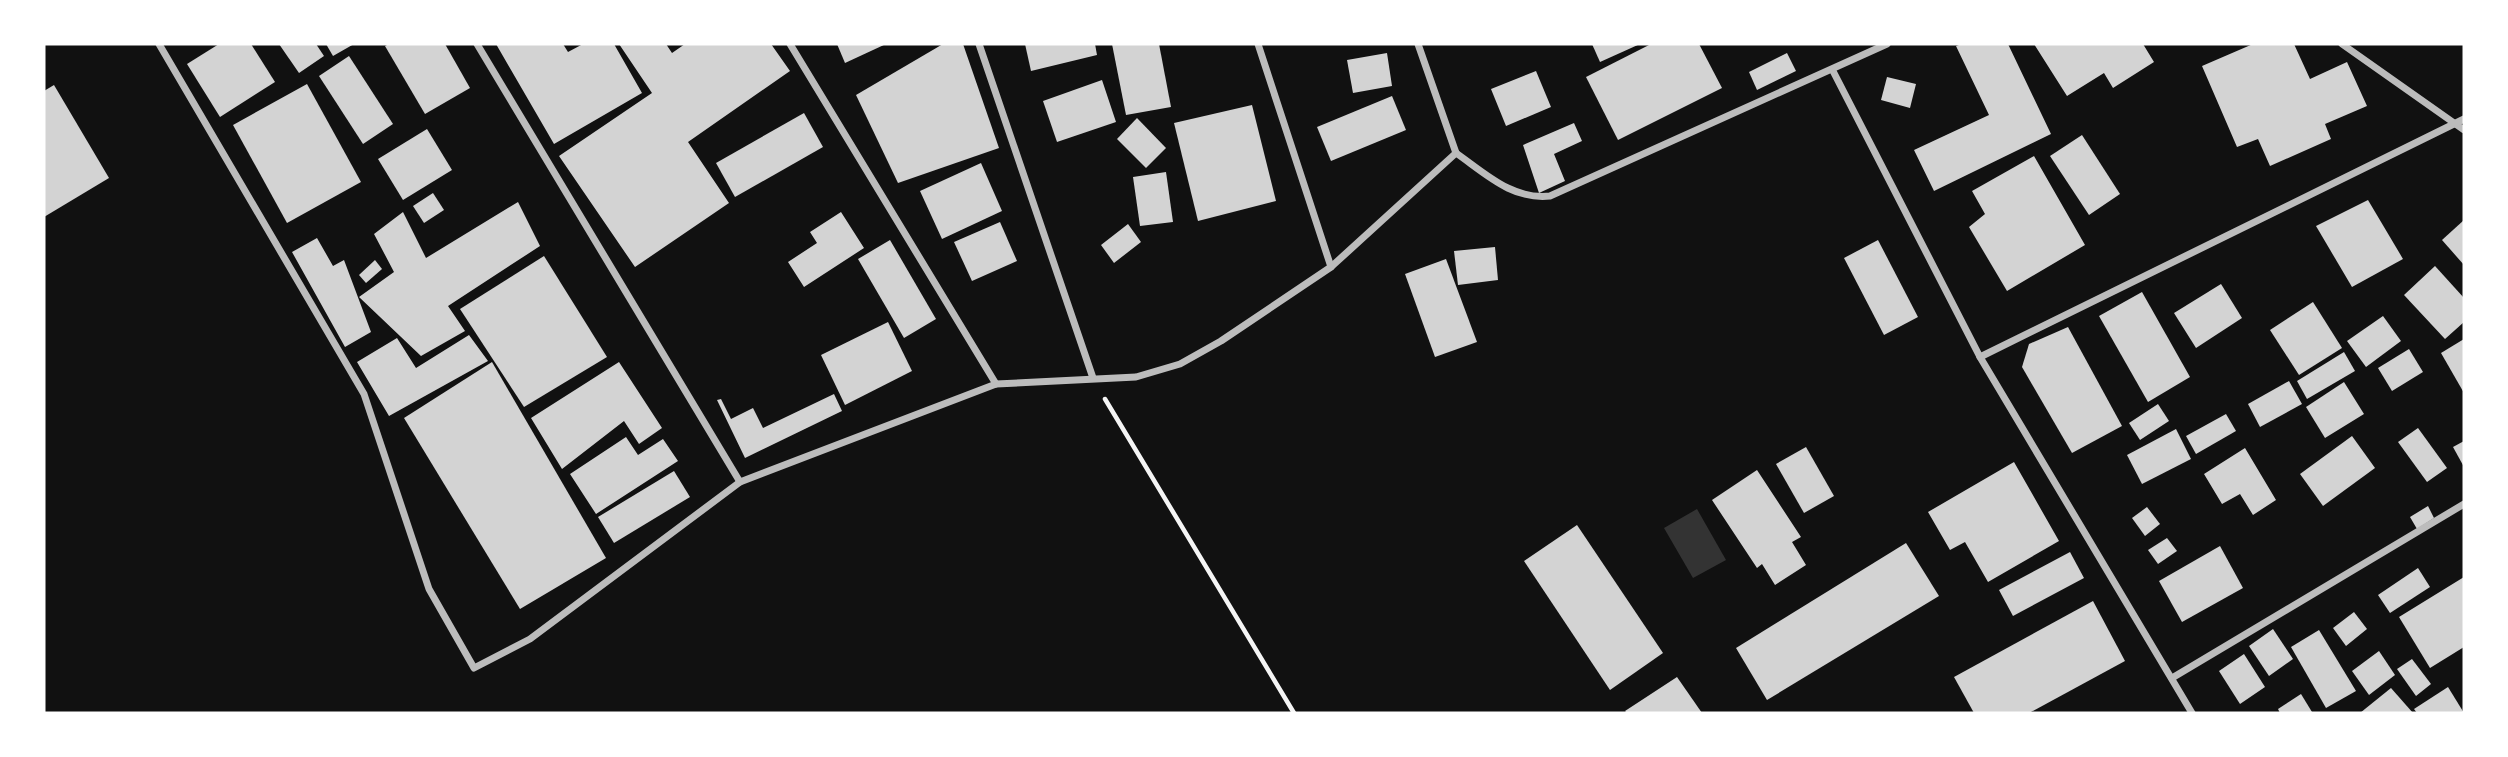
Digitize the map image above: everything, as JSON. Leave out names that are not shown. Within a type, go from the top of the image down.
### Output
[{"type":"street","points":[[159,44],[364,394],[429,589],[474,668],[530,639],[740,482],[996,384],[1136,377],[1180,364],[1221,341],[1331,267],[1456,153]]},
{"type":"street","points":[[477,44],[740,482]]},
{"type":"street","points":[[789,44],[996,384]]},
{"type":"street","points":[[979,44],[1093,378]]},
{"type":"street","points":[[1258,44],[1331,267]]},
{"type":"street","points":[[1418,44],[1456,153],[1510,191],[1530,198],[1550,196],[1833,71],[1887,44]]},
{"type":"street","points":[[2342,44],[2464,131]]},
{"type":"street","points":[[1833,71],[1980,356],[2192,713]]},
{"type":"street","points":[[1980,356],[2464,119]]},
{"type":"street","points":[[2172,678],[2464,504]]},
{"type":"path","points":[[1093,378],[1294,713]]},
{"type":"shaded area","points":[[1697,509],[1726,560],[1693,578],[1664,528]]},
{"type":"building","points":[[219,44],[251,44],[275,82],[220,117],[187,64]]},
{"type":"building","points":[[279,44],[316,44],[324,56],[299,73]]},
{"type":"building","points":[[326,44],[354,44],[333,56]]},
{"type":"building","points":[[445,44],[470,88],[425,114],[385,46]]},
{"type":"building","points":[[496,44],[563,44],[568,52],[583,44],[614,44],[642,93],[554,144]]},
{"type":"building","points":[[619,44],[666,44],[672,53],[685,44],[771,44],[790,71],[688,142],[729,203],[635,267],[559,156],[652,93]]},
{"type":"building","points":[[837,44],[886,44],[845,63]]},
{"type":"building","points":[[943,44],[963,44],[999,148],[898,183],[856,95]]},
{"type":"building","points":[[1025,44],[1095,44],[1097,55],[1031,71]]},
{"type":"building","points":[[1112,44],[1159,44],[1171,107],[1126,115]]},
{"type":"building","points":[[1592,44],[1640,44],[1600,62]]},
{"type":"building","points":[[1651,44],[1699,44],[1722,88],[1618,140],[1586,77]]},
{"type":"building","points":[[2008,44],[2051,134],[1934,191],[1914,150],[1989,115],[1956,46]]},
{"type":"building","points":[[2034,44],[2143,44],[2154,62],[2113,88],[2104,73],[2067,96]]},
{"type":"building","points":[[2253,44],[2294,44],[2310,79],[2347,62],[2367,106],[2325,124],[2331,139],[2270,166],[2258,139],[2237,147],[2202,66]]},
{"type":"building","points":[[1387,53],[1392,86],[1353,93],[1347,60]]},
{"type":"building","points":[[1787,53],[1796,71],[1757,90],[1749,72]]},
{"type":"building","points":[[349,56],[393,124],[363,144],[319,76]]},
{"type":"building","points":[[1536,71],[1551,107],[1506,126],[1491,89]]},
{"type":"building","points":[[1887,77],[1916,84],[1910,108],[1881,100]]},
{"type":"building","points":[[1102,80],[1116,122],[1057,142],[1043,101]]},
{"type":"building","points":[[307,84],[361,182],[287,223],[233,125]]},
{"type":"building","points":[[54,85],[109,178],[44,217],[44,91]]},
{"type":"building","points":[[1392,96],[1406,130],[1331,161],[1317,127]]},
{"type":"building","points":[[1252,105],[1276,201],[1198,221],[1174,123]]},
{"type":"building","points":[[804,113],[823,147],[735,197],[716,163]]},
{"type":"building","points":[[1137,118],[1166,148],[1146,168],[1117,139]]},
{"type":"building","points":[[1574,123],[1582,141],[1554,154],[1565,181],[1539,193],[1523,145]]},
{"type":"building","points":[[427,129],[452,170],[403,200],[378,159]]},
{"type":"building","points":[[2082,135],[2120,194],[2089,215],[2050,156]]},
{"type":"building","points":[[2034,156],[2085,245],[2007,291],[1969,227],[1985,214],[1972,191]]},
{"type":"building","points":[[981,163],[1002,211],[942,239],[920,191]]},
{"type":"building","points":[[1166,172],[1173,222],[1140,226],[1133,177]]},
{"type":"building","points":[[433,193],[444,210],[424,223],[413,206]]},
{"type":"building","points":[[2368,200],[2403,259],[2352,287],[2316,226]]},
{"type":"building","points":[[518,202],[540,246],[448,306],[465,331],[421,356],[359,297],[394,272],[374,234],[403,212],[426,258]]},
{"type":"building","points":[[841,212],[864,248],[804,287],[788,262],[817,243],[810,232]]},
{"type":"building","points":[[2464,220],[2464,265],[2442,240]]},
{"type":"building","points":[[1000,222],[1017,261],[972,281],[954,242]]},
{"type":"building","points":[[1128,224],[1141,242],[1114,263],[1101,245]]},
{"type":"building","points":[[317,238],[333,266],[344,260],[371,332],[345,347],[292,252]]},
{"type":"building","points":[[890,240],[936,319],[904,338],[858,259]]},
{"type":"building","points":[[1878,240],[1918,317],[1884,335],[1844,258]]},
{"type":"building","points":[[1495,247],[1498,280],[1458,285],[1454,251]]},
{"type":"building","points":[[544,256],[607,357],[524,407],[460,309]]},
{"type":"building","points":[[1446,259],[1477,342],[1435,357],[1405,274]]},
{"type":"building","points":[[375,260],[382,269],[366,283],[359,275]]},
{"type":"building","points":[[2435,266],[2464,298],[2464,322],[2445,339],[2404,295]]},
{"type":"building","points":[[2221,284],[2242,318],[2196,348],[2174,313]]},
{"type":"building","points":[[2142,292],[2190,377],[2148,402],[2099,316]]},
{"type":"building","points":[[2313,302],[2342,348],[2299,375],[2270,330]]},
{"type":"building","points":[[2383,316],[2401,341],[2366,367],[2347,341]]},
{"type":"building","points":[[888,322],[912,371],[845,405],[821,355]]},
{"type":"building","points":[[2068,327],[2122,426],[2072,453],[2022,367],[2029,344]]},
{"type":"building","points":[[469,335],[488,361],[389,416],[357,362],[397,338],[416,368]]},
{"type":"building","points":[[2464,339],[2464,393],[2441,353]]},
{"type":"building","points":[[2409,349],[2423,372],[2392,391],[2378,368]]},
{"type":"building","points":[[2344,352],[2355,371],[2307,399],[2297,381]]},
{"type":"building","points":[[492,362],[606,558],[520,609],[404,418]]},
{"type":"building","points":[[619,362],[662,428],[639,444],[624,421],[562,469],[531,418]]},
{"type":"building","points":[[2289,381],[2302,404],[2260,427],[2248,404]]},
{"type":"building","points":[[2344,382],[2364,414],[2325,438],[2306,407]]},
{"type":"building","points":[[834,394],[842,411],[745,458],[717,400],[721,399],[731,419],[753,408],[763,428]]},
{"type":"building","points":[[2158,404],[2169,421],[2140,440],[2129,423]]},
{"type":"building","points":[[2226,414],[2236,431],[2196,454],[2186,436]]},
{"type":"building","points":[[2418,428],[2447,468],[2427,482],[2398,442]]},
{"type":"building","points":[[2176,429],[2191,459],[2142,484],[2127,455]]},
{"type":"building","points":[[2352,436],[2375,468],[2323,506],[2300,474]]},
{"type":"building","points":[[626,437],[638,455],[663,439],[678,461],[596,514],[570,474]]},
{"type":"building","points":[[2464,441],[2464,467],[2453,447]]},
{"type":"building","points":[[1806,447],[1834,496],[1804,513],[1776,464]]},
{"type":"building","points":[[2245,448],[2276,500],[2253,515],[2240,494],[2222,504],[2204,474]]},
{"type":"building","points":[[2014,462],[2059,541],[1988,582],[1965,542],[1950,550],[1928,512]]},
{"type":"building","points":[[1757,470],[1801,537],[1792,542],[1806,565],[1775,585],[1762,564],[1757,568],[1712,500]]},
{"type":"building","points":[[674,471],[690,497],[614,543],[598,517]]},
{"type":"building","points":[[2428,506],[2434,518],[2417,529],[2410,517]]},
{"type":"building","points":[[2147,507],[2160,524],[2145,536],[2132,518]]},
{"type":"building","points":[[1577,525],[1663,653],[1610,690],[1524,561]]},
{"type":"building","points":[[2167,538],[2177,551],[2158,564],[2148,550]]},
{"type":"building","points":[[1906,543],[1939,596],[1767,700],[1736,648]]},
{"type":"building","points":[[2220,546],[2243,588],[2182,622],[2159,581]]},
{"type":"building","points":[[2070,552],[2084,578],[2013,616],[1999,590]]},
{"type":"building","points":[[2418,568],[2430,587],[2390,613],[2378,595]]},
{"type":"building","points":[[2464,577],[2464,647],[2430,668],[2399,617]]},
{"type":"building","points":[[2093,601],[2125,661],[2029,713],[1974,713],[1954,677]]},
{"type":"building","points":[[2354,612],[2367,629],[2346,646],[2333,628]]},
{"type":"building","points":[[2273,629],[2293,659],[2269,676],[2249,646]]},
{"type":"building","points":[[2319,630],[2356,691],[2326,708],[2291,647]]},
{"type":"building","points":[[2379,651],[2395,675],[2369,695],[2352,671]]},
{"type":"building","points":[[2244,654],[2265,687],[2240,704],[2219,671]]},
{"type":"building","points":[[2412,659],[2431,684],[2416,696],[2397,669]]},
{"type":"building","points":[[1677,677],[1702,713],[1625,711]]},
{"type":"building","points":[[2448,687],[2464,713],[2417,713],[2414,709]]},
{"type":"building","points":[[2391,688],[2413,713],[2360,713]]},
{"type":"building","points":[[2301,694],[2312,712],[2280,713],[2278,709]]}]
